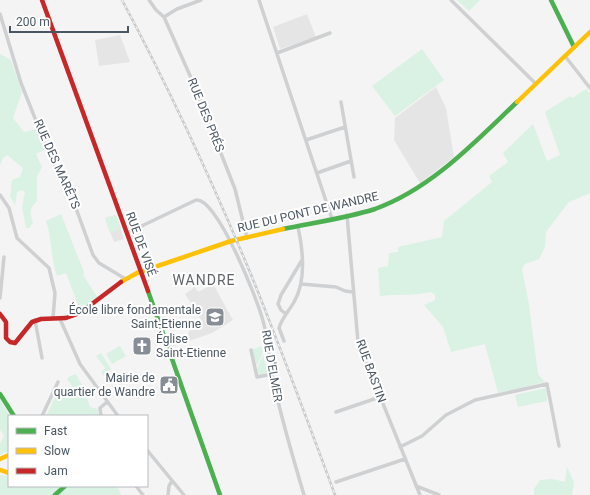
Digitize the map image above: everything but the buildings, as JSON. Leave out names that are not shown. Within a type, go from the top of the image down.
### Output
[{"type":"street","name":"RUE DE VISÉ","points":[[42,0],[220,495]]},
{"type":"street","name":"RUE DES PRÉS","points":[[149,0],[156,10],[164,17],[192,80],[235,189],[247,238]]},
{"type":"street","points":[[164,17],[177,9],[201,0]]},
{"type":"street","points":[[259,0],[332,219]]},
{"type":"street","points":[[451,0],[536,84]]},
{"type":"street","points":[[551,0],[574,47]]},
{"type":"street","name":"RUE DES MARÊTS","points":[[0,14],[21,83],[50,156],[73,200],[93,255],[99,263],[124,278]]},
{"type":"street","name":"RUE DU PONT DE WANDRE","points":[[60,319],[69,318],[91,307],[124,278],[140,271],[231,241],[332,219],[382,206],[398,199],[439,172],[462,154],[590,32]]},
{"type":"street","points":[[277,53],[330,33]]},
{"type":"street","points":[[565,56],[590,88]]},
{"type":"street","points":[[341,102],[354,177]]},
{"type":"street","points":[[306,140],[345,127]]},
{"type":"street","points":[[317,173],[351,161]]},
{"type":"street","points":[[0,195],[9,208],[17,238],[49,268],[55,293],[53,318]]},
{"type":"street","name":"RUE D'ELMER","points":[[127,233],[196,200],[204,201],[209,207],[231,241],[264,321],[278,404],[304,495]]},
{"type":"street","name":"RUE BASTIN","points":[[347,215],[358,342],[420,495]]},
{"type":"street","points":[[284,341],[279,328],[295,301],[303,270],[303,250],[298,227]]},
{"type":"street","points":[[0,298],[4,257]]},
{"type":"street","points":[[286,314],[281,310],[278,304],[281,295],[302,260]]},
{"type":"street","points":[[300,284],[336,287],[345,291],[353,292]]},
{"type":"street","points":[[0,314],[6,322],[6,338],[13,343],[17,342],[26,326],[35,320],[53,318],[60,319],[80,364],[117,415]]},
{"type":"street","points":[[35,320],[42,358]]},
{"type":"street","points":[[251,350],[257,376],[272,374]]},
{"type":"street","points":[[42,415],[58,382]]},
{"type":"street","points":[[400,447],[422,436],[446,415],[475,400],[547,384],[559,446]]},
{"type":"street","points":[[0,394],[13,415]]},
{"type":"street","points":[[336,412],[380,397]]},
{"type":"street","points":[[101,415],[100,408],[107,402]]},
{"type":"street","points":[[148,451],[184,495]]},
{"type":"street","points":[[336,482],[405,459]]},
{"type":"street","points":[[168,495],[169,486],[172,481]]},
{"type":"street","points":[[416,486],[439,495]]},
{"type":"street","points":[[55,495],[64,487]]},
{"type":"street","points":[[137,487],[143,495]]},
{"type":"shaded area","points":[[307,14],[316,37],[280,49],[273,27]]},
{"type":"shaded area","points":[[120,35],[130,62],[99,66],[95,40]]},
{"type":"shaded area","points":[[436,87],[446,108],[454,157],[420,183],[394,140],[395,118]]},
{"type":"shaded area","points":[[116,215],[124,239],[114,242],[105,218]]},
{"type":"shaded area","name":"École libre fondamentale Saint-Etienne","points":[[213,284],[233,320],[212,333],[172,347],[171,344],[188,337],[189,331],[203,323],[185,294],[195,287],[198,292]]},
{"type":"green space","points":[[457,0],[480,0],[469,11]]},
{"type":"green space","points":[[422,49],[444,80],[395,116],[372,86]]},
{"type":"green space","points":[[0,54],[11,60],[22,92],[13,118],[24,132],[36,129],[45,149],[36,154],[42,167],[37,176],[37,201],[31,209],[33,223],[29,228],[26,228],[22,207],[25,192],[22,190],[17,192],[15,205],[10,196],[12,180],[20,177],[23,168],[7,155],[3,158],[0,165]]},
{"type":"green space","points":[[586,89],[590,93],[590,193],[569,202],[546,232],[545,247],[539,259],[525,264],[522,269],[529,305],[538,374],[545,382],[498,393],[485,344],[451,352],[443,327],[424,305],[435,300],[435,295],[431,292],[380,296],[378,268],[388,266],[389,253],[398,252],[398,247],[442,237],[444,221],[492,182],[489,176],[508,162],[503,153],[533,124],[547,161],[560,155],[545,112],[570,96],[572,98]]},
{"type":"green space","points":[[61,214],[84,272],[83,275],[98,298],[80,310],[66,273],[57,276],[54,263],[46,221]]},
{"type":"green space","points":[[116,215],[121,229],[110,233],[105,218]]},
{"type":"green space","points":[[120,346],[126,356],[112,364],[106,354]]},
{"type":"green space","points":[[261,346],[263,352],[257,366],[252,350]]},
{"type":"green space","points":[[101,353],[111,369],[108,371],[112,383],[110,384],[101,372],[105,368],[96,356]]},
{"type":"green space","points":[[263,355],[268,372],[259,375],[257,369]]},
{"type":"green space","points":[[76,374],[85,391],[90,407],[98,409],[99,415],[46,415],[56,395],[73,391],[73,387],[67,379]]},
{"type":"green space","points":[[546,388],[547,401],[518,407],[515,395]]},
{"type":"green space","points":[[0,400],[9,415],[8,415],[8,451],[0,455],[0,444],[4,435],[0,430]]},
{"type":"green space","points":[[567,467],[574,482],[572,495],[534,495],[534,489],[540,480],[552,479],[565,482]]},
{"type":"green space","points":[[0,475],[8,476],[8,487],[117,487],[121,495],[0,495]]},
{"type":"railway","points":[[122,0],[174,102],[237,242],[305,413],[335,495]]},
{"type":"traffic: fast","points":[[551,0],[574,47]]},
{"type":"traffic: fast","points":[[283,229],[341,218],[375,209],[395,200],[415,189],[451,163],[517,102]]},
{"type":"traffic: fast","points":[[148,291],[220,495]]},
{"type":"traffic: fast","points":[[0,394],[13,415]]},
{"type":"traffic: fast","points":[[55,495],[64,487]]},
{"type":"traffic: slow","points":[[517,102],[590,32]]},
{"type":"traffic: slow","points":[[121,282],[137,273],[231,241],[283,229]]},
{"type":"traffic: slow","points":[[0,459],[8,455]]},
{"type":"traffic: slow","points":[[0,470],[8,473]]},
{"type":"traffic: jam","points":[[42,0],[148,291]]},
{"type":"traffic: jam","points":[[0,314],[6,322],[6,338],[10,342],[15,343],[32,322],[41,319],[66,318],[80,313],[121,282]]},
{"type":"place","name":"École libre fondamentale Saint-Etienne","points":[[215,317]]},
{"type":"place","name":"Église Saint-Etienne","points":[[142,346]]},
{"type":"place","name":"Mairie de quartier de Wandre","points":[[169,385]]},
{"type":"district","name":"WANDRE","points":[[204,280]]}]
